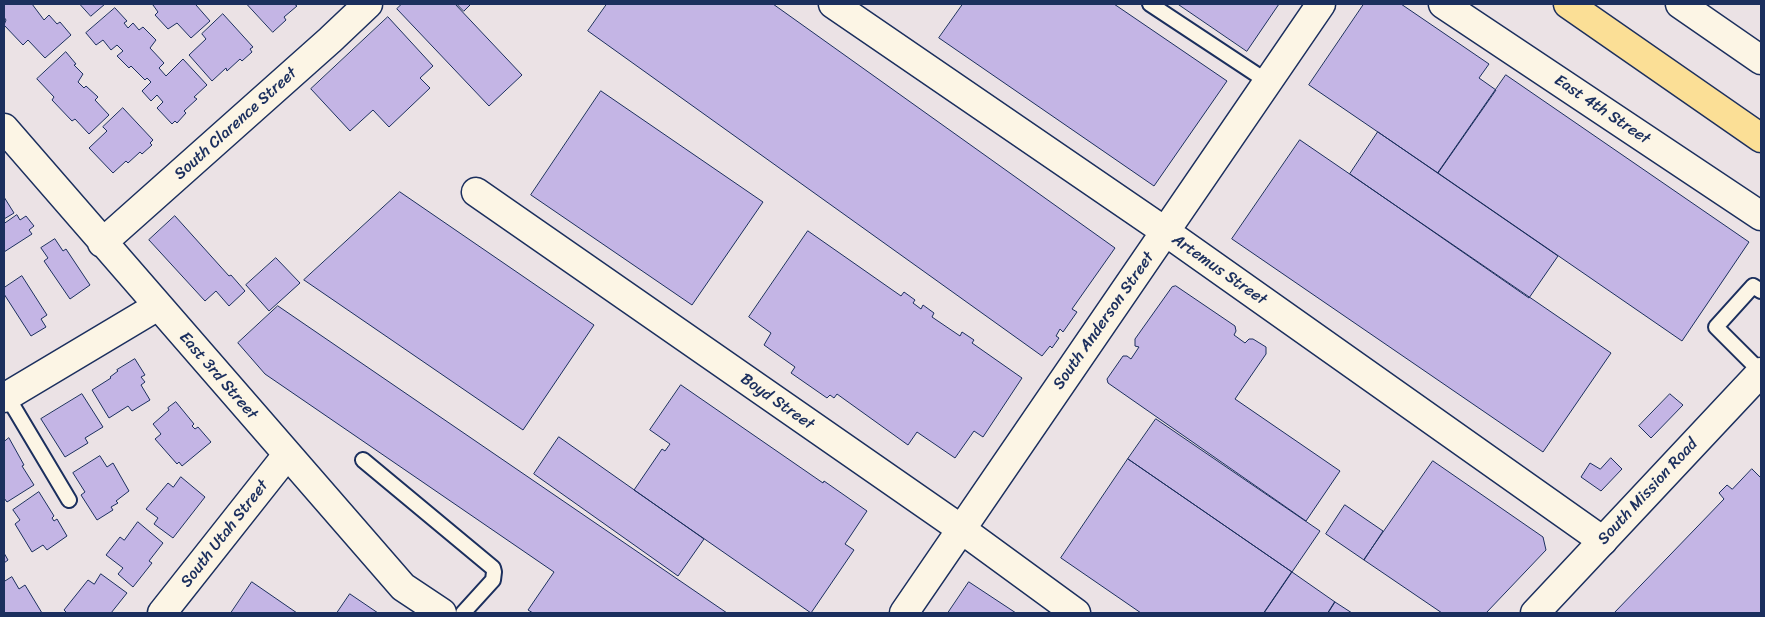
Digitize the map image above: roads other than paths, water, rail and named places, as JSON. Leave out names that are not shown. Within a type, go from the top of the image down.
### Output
[{"type":"main road","points":[[1568,4],[1761,138]]},
{"type":"street","name":"South Clarence Street","points":[[102,243],[368,4]]},
{"type":"street","name":"Artemus Street","points":[[833,4],[1166,232],[1603,540]]},
{"type":"street","name":"South Anderson Street","points":[[904,613],[1321,4]]},
{"type":"street","name":"East 4th Street","points":[[1443,4],[1761,216]]},
{"type":"street","points":[[1680,4],[1761,60]]},
{"type":"street","name":"East 3rd Street","points":[[7,138],[158,306],[403,587],[442,613]]},
{"type":"street","name":"Boyd Street","points":[[476,192],[960,529],[1076,613]]},
{"type":"street","points":[[5,398],[158,306]]},
{"type":"street","name":"South Mission Road","points":[[1535,613],[1761,372]]},
{"type":"street","name":"South Utah Street","points":[[162,613],[287,454]]},
{"type":"lane","points":[[1150,4],[1268,82]]},
{"type":"lane","points":[[1761,291],[1753,286],[1716,327],[1761,372]]},
{"type":"lane","points":[[5,398],[69,500]]},
{"type":"lane","points":[[363,460],[493,568],[493,580],[463,613]]}]
